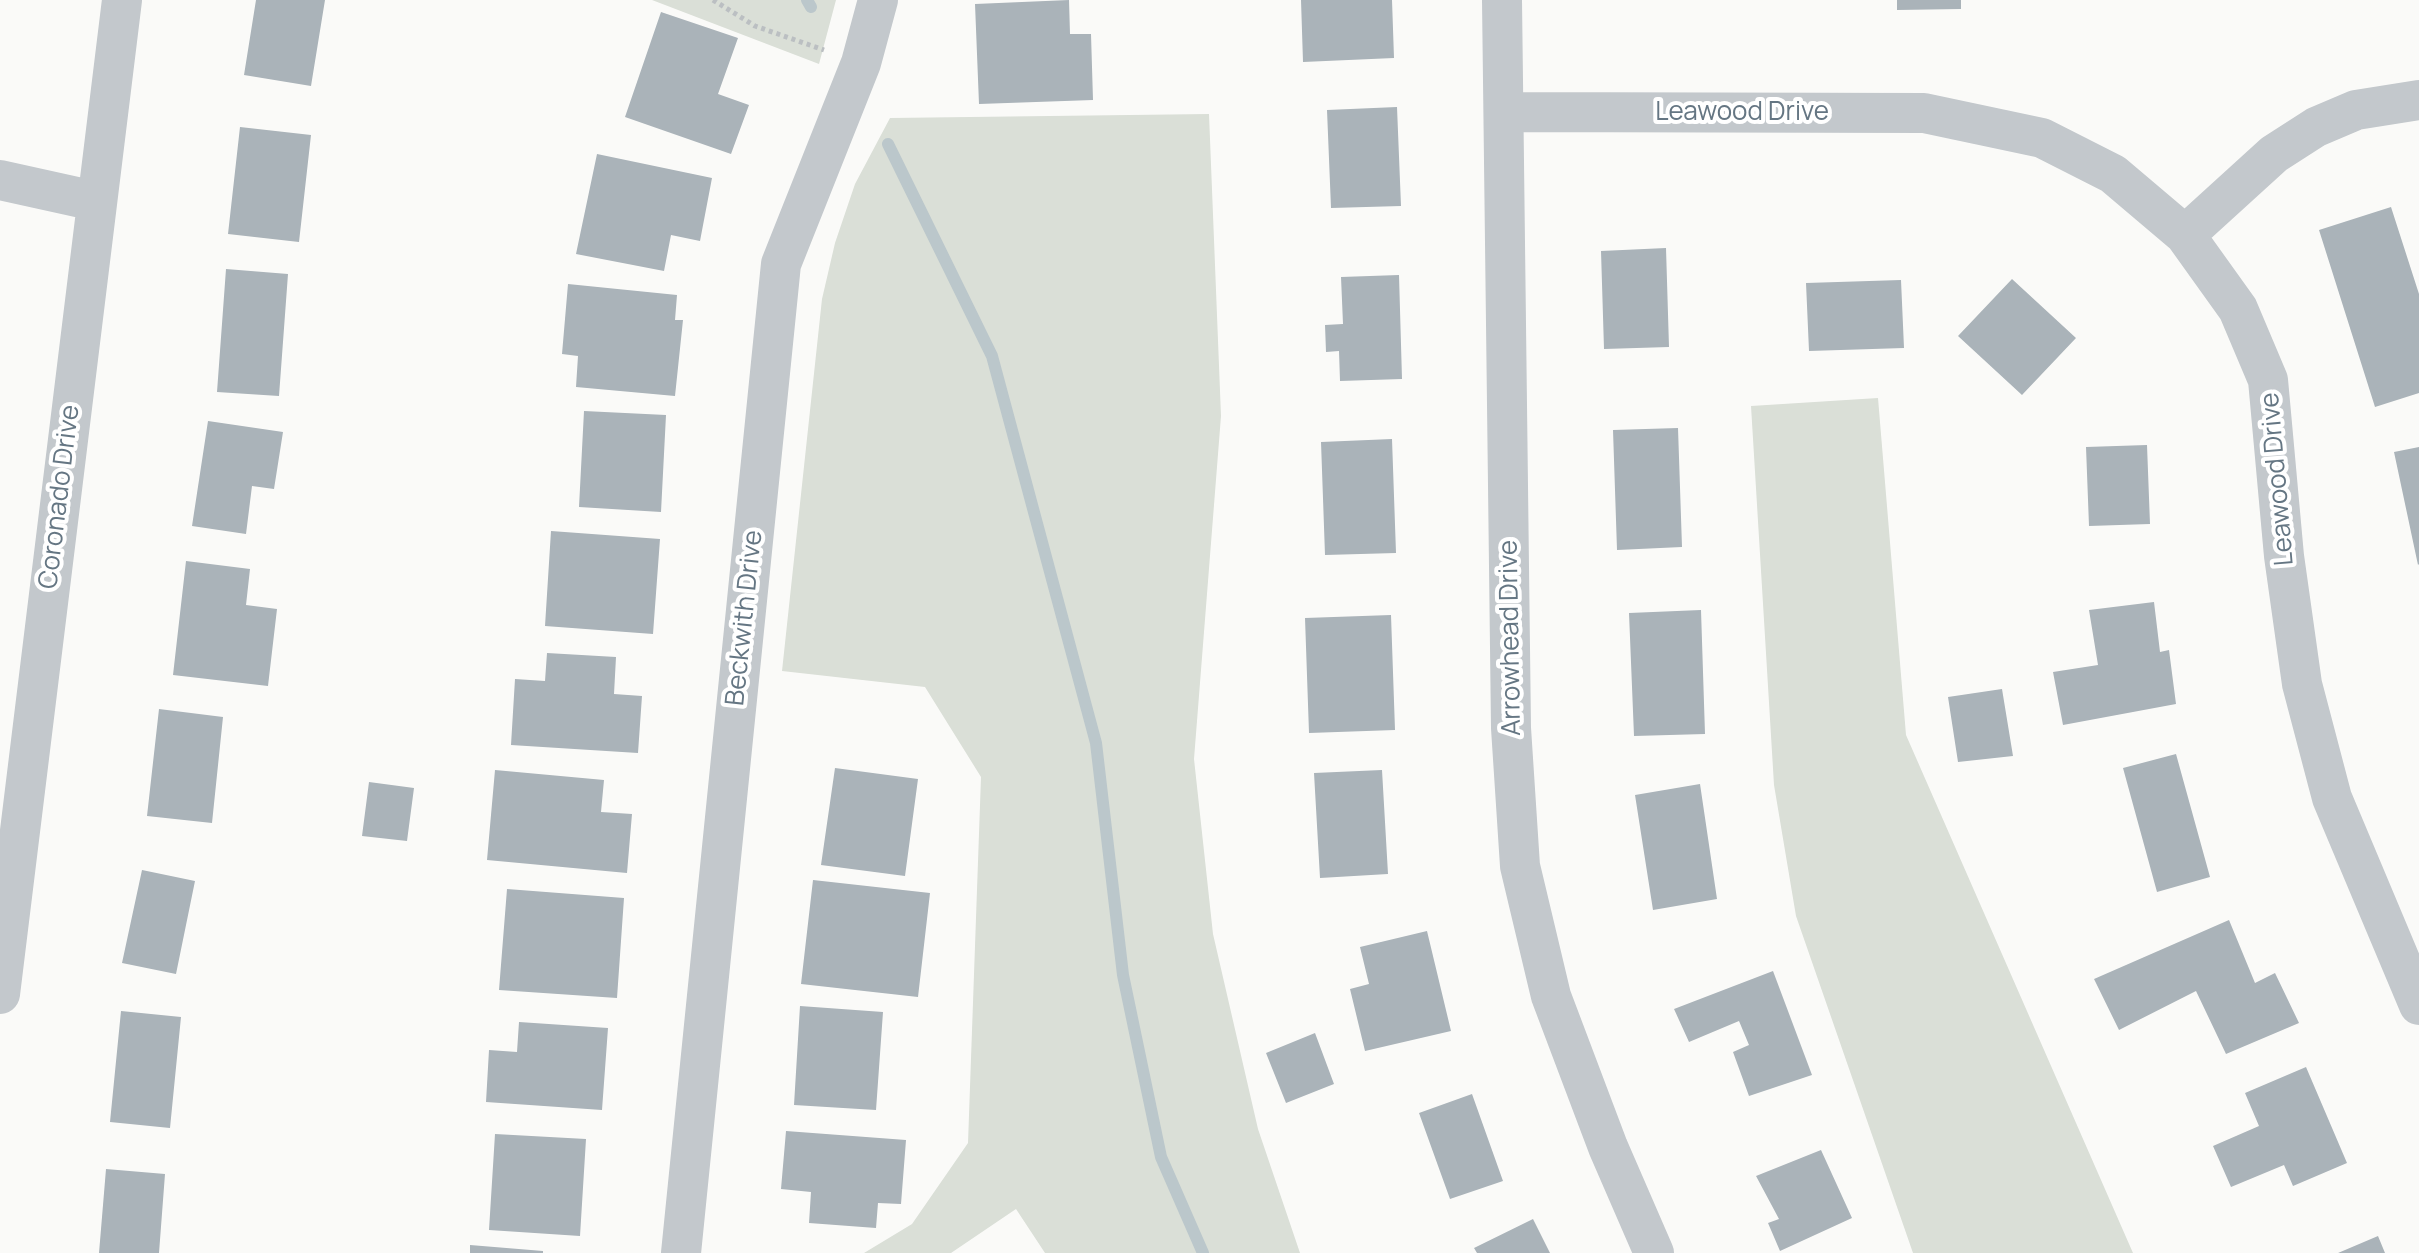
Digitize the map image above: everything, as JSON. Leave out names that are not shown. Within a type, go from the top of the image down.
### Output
[{"type":"street","name":"Coronado Drive","points":[[0,994],[8,864],[122,0]]},
{"type":"street","name":"Beckwith Drive","points":[[681,1253],[781,264],[861,63],[878,0]]},
{"type":"street","name":"Arrowhead Drive","points":[[1502,0],[1511,728],[1520,866],[1551,996],[1608,1147],[1654,1253]]},
{"type":"street","points":[[2185,235],[2274,154],[2316,127],[2356,110],[2419,100]]},
{"type":"street","name":"Leawood Drive","points":[[1505,112],[1924,113],[2042,138],[2113,174],[2185,235],[2238,309],[2268,380],[2284,556],[2302,684],[2332,798],[2419,1005]]},
{"type":"street","points":[[0,180],[95,201]]},
{"type":"path","points":[[713,0],[755,26],[861,63]]},
{"type":"shaded area","points":[[652,0],[836,0],[819,64]]},
{"type":"shaded area","points":[[1209,114],[1221,416],[1194,759],[1213,934],[1258,1129],[1300,1253],[1045,1253],[1016,1209],[951,1253],[864,1253],[912,1224],[968,1143],[981,777],[925,687],[782,671],[822,299],[835,243],[855,184],[890,118]]},
{"type":"shaded area","points":[[1878,398],[1906,735],[2133,1253],[1913,1253],[1796,916],[1774,785],[1751,406]]},
{"type":"building","points":[[256,0],[325,0],[311,86],[244,75]]},
{"type":"building","points":[[1069,0],[1070,34],[1091,34],[1093,100],[979,104],[975,4]]},
{"type":"building","points":[[1301,0],[1392,0],[1394,58],[1303,62]]},
{"type":"building","points":[[1897,0],[1961,0],[1961,9],[1897,10]]},
{"type":"building","points":[[661,12],[738,38],[718,94],[749,105],[731,154],[625,117]]},
{"type":"building","points":[[1397,107],[1401,206],[1331,208],[1327,110]]},
{"type":"building","points":[[240,127],[311,135],[299,242],[228,234]]},
{"type":"building","points":[[597,154],[712,178],[700,241],[671,235],[664,271],[576,254]]},
{"type":"building","points":[[2391,207],[2419,294],[2419,393],[2375,407],[2319,230]]},
{"type":"building","points":[[1666,248],[1669,347],[1604,349],[1601,251]]},
{"type":"building","points":[[226,269],[288,274],[279,396],[217,392]]},
{"type":"building","points":[[1399,275],[1402,379],[1340,381],[1339,351],[1326,352],[1325,325],[1343,324],[1341,277]]},
{"type":"building","points":[[2012,279],[2076,338],[2022,395],[1958,336]]},
{"type":"building","points":[[1901,280],[1904,348],[1809,351],[1806,283]]},
{"type":"building","points":[[568,284],[677,295],[675,320],[683,320],[675,396],[576,387],[578,356],[562,354]]},
{"type":"building","points":[[584,411],[666,415],[661,512],[579,507]]},
{"type":"building","points":[[208,421],[283,432],[274,489],[252,486],[246,534],[192,526]]},
{"type":"building","points":[[1678,428],[1682,547],[1617,550],[1613,430]]},
{"type":"building","points":[[1392,439],[1396,553],[1325,555],[1321,442]]},
{"type":"building","points":[[2147,445],[2150,524],[2089,526],[2086,447]]},
{"type":"building","points":[[2419,447],[2419,564],[2418,565],[2394,452]]},
{"type":"building","points":[[551,531],[660,539],[653,634],[545,626]]},
{"type":"building","points":[[186,561],[250,569],[246,605],[277,609],[268,686],[173,675]]},
{"type":"building","points":[[2154,602],[2160,652],[2169,650],[2176,704],[2063,725],[2053,672],[2098,665],[2089,610]]},
{"type":"building","points":[[1701,610],[1705,734],[1634,736],[1629,613]]},
{"type":"building","points":[[1391,615],[1395,730],[1309,733],[1305,618]]},
{"type":"building","points":[[547,653],[616,657],[614,694],[642,696],[638,753],[511,745],[515,679],[545,681]]},
{"type":"building","points":[[2002,689],[2013,756],[1958,762],[1948,697]]},
{"type":"building","points":[[159,709],[223,717],[212,823],[147,816]]},
{"type":"building","points":[[2176,754],[2210,877],[2157,892],[2123,768]]},
{"type":"building","points":[[835,768],[918,779],[905,876],[821,865]]},
{"type":"building","points":[[495,770],[604,780],[601,812],[632,814],[627,873],[487,860]]},
{"type":"building","points":[[1382,770],[1388,874],[1320,878],[1314,773]]},
{"type":"building","points":[[369,782],[414,788],[407,841],[362,836]]},
{"type":"building","points":[[1700,784],[1717,899],[1653,910],[1635,795]]},
{"type":"building","points":[[142,870],[195,881],[176,974],[122,963]]},
{"type":"building","points":[[813,880],[930,893],[918,997],[801,984]]},
{"type":"building","points":[[507,889],[624,898],[617,998],[499,990]]},
{"type":"building","points":[[2229,920],[2255,983],[2275,973],[2299,1023],[2226,1054],[2196,991],[2119,1030],[2094,979]]},
{"type":"building","points":[[1427,931],[1451,1031],[1365,1051],[1350,989],[1369,984],[1360,947]]},
{"type":"building","points":[[1773,971],[1812,1075],[1749,1096],[1733,1052],[1749,1045],[1739,1021],[1689,1042],[1674,1009]]},
{"type":"building","points":[[800,1006],[883,1012],[876,1110],[794,1105]]},
{"type":"building","points":[[121,1011],[181,1017],[170,1128],[110,1122]]},
{"type":"building","points":[[519,1022],[608,1028],[602,1110],[486,1102],[489,1050],[517,1052]]},
{"type":"building","points":[[1315,1033],[1334,1084],[1286,1103],[1266,1053]]},
{"type":"building","points":[[2306,1067],[2347,1163],[2293,1186],[2284,1165],[2231,1187],[2213,1146],[2259,1126],[2245,1093]]},
{"type":"building","points":[[1472,1094],[1503,1181],[1450,1199],[1419,1113]]},
{"type":"building","points":[[786,1131],[906,1140],[901,1204],[878,1203],[876,1228],[809,1223],[811,1192],[781,1189]]},
{"type":"building","points":[[495,1134],[586,1139],[580,1236],[489,1230]]},
{"type":"building","points":[[1821,1150],[1852,1218],[1780,1251],[1768,1223],[1779,1219],[1756,1176]]},
{"type":"building","points":[[106,1169],[165,1174],[159,1253],[99,1253]]},
{"type":"building","points":[[1533,1219],[1550,1253],[1477,1253],[1474,1248]]},
{"type":"building","points":[[2378,1236],[2385,1253],[2338,1253]]},
{"type":"building","points":[[470,1245],[543,1251],[543,1253],[470,1253]]},
{"type":"waterway","points":[[807,0],[811,7]]},
{"type":"waterway","points":[[888,144],[992,356],[1096,743],[1123,975],[1161,1157],[1203,1253]]}]
